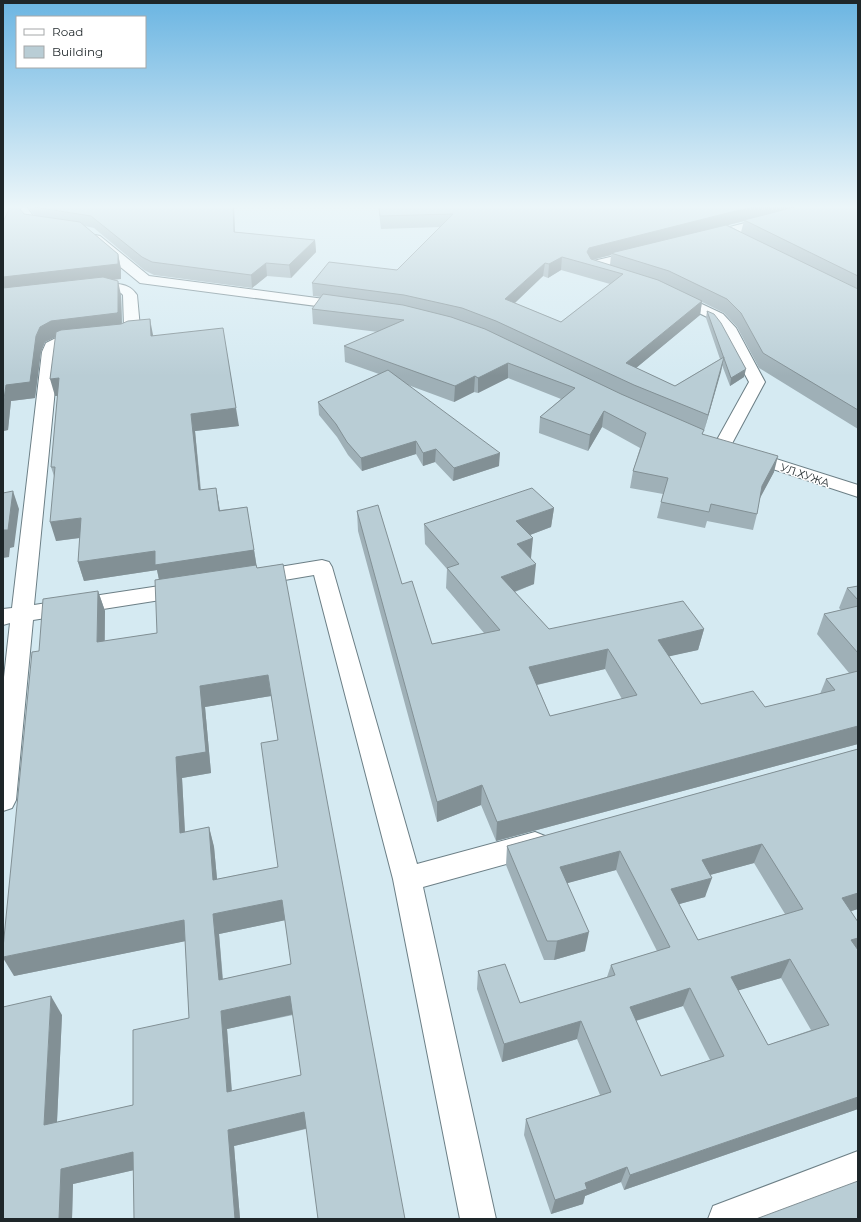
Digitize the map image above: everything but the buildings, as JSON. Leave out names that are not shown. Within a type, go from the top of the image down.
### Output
[{"type":"street","points":[[124,262],[145,280]]},
{"type":"street","points":[[606,262],[594,265],[595,268],[624,277]]},
{"type":"street","points":[[3,800],[12,616],[52,346],[61,341],[125,334],[132,328],[130,295],[126,290],[100,287],[145,280],[365,309]]},
{"type":"street","points":[[661,289],[718,317],[728,328],[757,382],[722,447]]},
{"type":"street","name":"УЛ.ХУЖА","points":[[708,440],[722,447],[838,486],[858,491]]},
{"type":"street","points":[[12,616],[322,567],[407,879],[478,1219]]},
{"type":"street","points":[[407,879],[560,837]]},
{"type":"street","points":[[726,1219],[858,1169]]}]
